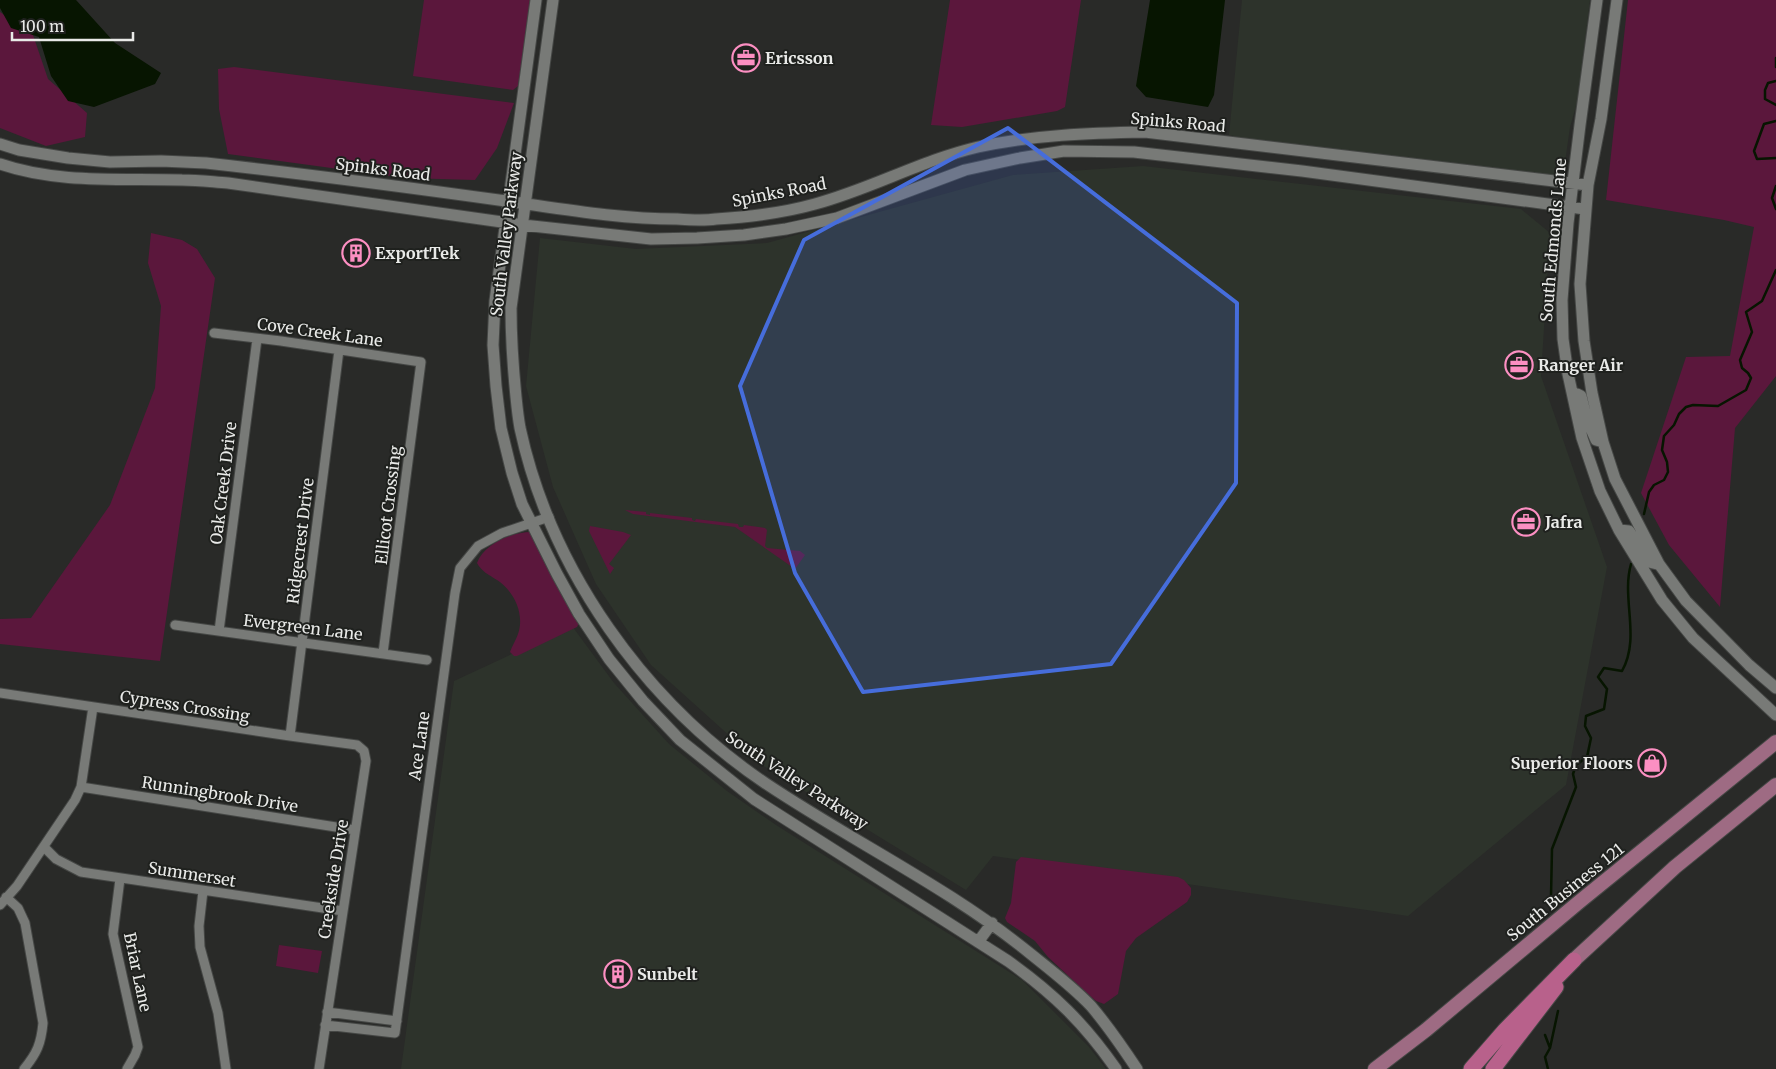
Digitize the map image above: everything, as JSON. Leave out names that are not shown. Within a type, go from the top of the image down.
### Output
[{"type":"highway","points":[[1471,1069],[1505,1030],[1574,960]]},
{"type":"highway","points":[[1493,1069],[1552,994],[1574,960]]},
{"type":"main road","name":"South Valley Parkway","points":[[536,0],[495,302],[493,345],[501,428],[512,473],[522,504],[557,574],[579,614],[609,659],[655,714],[680,740],[754,800],[978,942],[1042,985],[1098,1043],[1116,1069]]},
{"type":"main road","name":"South Valley Parkway","points":[[554,0],[511,308],[512,365],[520,426],[539,491],[571,568],[612,635],[668,700],[717,748],[766,783],[992,923],[1056,973],[1090,1006],[1118,1040],[1137,1069]]},
{"type":"main road","name":"South Edmonds Lane","points":[[1597,0],[1570,206],[1562,300],[1562,324],[1568,374],[1582,438],[1600,491],[1618,530],[1662,600],[1693,638],[1776,715]]},
{"type":"main road","name":"South Edmonds Lane","points":[[1616,0],[1601,119],[1588,185],[1580,284],[1584,341],[1592,393],[1603,442],[1615,479],[1658,564],[1686,601],[1749,665],[1776,688]]},
{"type":"main road","name":"Spinks Road","points":[[0,144],[19,150],[68,158],[110,162],[161,161],[206,163],[509,201],[601,215],[660,219],[713,220],[765,214],[815,204],[978,147],[1097,132],[1146,132],[1588,185]]},
{"type":"main road","points":[[1061,136],[1064,152]]},
{"type":"main road","points":[[0,164],[14,169],[56,176],[114,180],[183,180],[228,183],[523,225],[651,238],[744,235],[786,229],[837,218],[966,170],[1020,158],[1064,152],[1134,152],[1302,170],[1585,209]]},
{"type":"main road","points":[[285,191],[287,173]]},
{"type":"main road","points":[[898,174],[905,193]]},
{"type":"main road","points":[[1573,391],[1581,396],[1596,440],[1603,442]]},
{"type":"main road","points":[[1618,530],[1629,531],[1649,562],[1658,564]]},
{"type":"main road","points":[[655,714],[668,700]]},
{"type":"main road","name":"South Business 121","points":[[1375,1069],[1426,1030],[1579,902],[1776,742]]},
{"type":"main road","points":[[1574,960],[1675,866],[1776,785]]},
{"type":"main road","points":[[978,942],[992,923]]},
{"type":"street","name":"Cove Creek Lane","points":[[214,333],[422,362]]},
{"type":"street","name":"Oak Creek Drive","points":[[219,632],[257,339]]},
{"type":"street","name":"Ridgecrest Drive","points":[[290,736],[339,350]]},
{"type":"street","name":"Ellicot Crossing","points":[[383,653],[422,362]]},
{"type":"street","name":"Ace Lane","points":[[325,1025],[395,1033],[460,568],[478,546],[502,533],[549,517]]},
{"type":"street","name":"Evergreen Lane","points":[[175,625],[427,660]]},
{"type":"street","name":"Cypress Crossing","points":[[0,693],[357,745],[364,751]]},
{"type":"street","points":[[0,905],[17,886],[44,848],[67,814],[81,787],[93,707]]},
{"type":"street","name":"Creekside Drive","points":[[319,1069],[366,761],[364,751]]},
{"type":"street","name":"Runningbrook Drive","points":[[81,787],[355,830]]},
{"type":"street","name":"Summerset","points":[[44,848],[56,859],[82,872],[203,892],[343,911]]},
{"type":"street","name":"Briar Lane","points":[[120,878],[114,934],[138,1047],[136,1055],[127,1069]]},
{"type":"street","points":[[203,892],[199,926],[200,947],[218,1013],[226,1069]]},
{"type":"street","points":[[6,897],[18,908],[25,923],[44,1023],[42,1040],[33,1058],[24,1069]]},
{"type":"street","points":[[327,1012],[397,1021]]},
{"type":"highlighted area","points":[[1008,128],[1237,303],[1236,483],[1111,664],[863,692],[795,573],[740,386],[804,240]]},
{"type":"shaded area","points":[[0,0],[76,0],[115,43],[161,73],[155,84],[94,107],[68,101],[51,76],[39,37],[11,28],[0,8]]},
{"type":"shaded area","points":[[424,0],[532,0],[518,86],[513,90],[413,76]]},
{"type":"shaded area","points":[[950,0],[1081,0],[1065,107],[1057,111],[962,127],[931,125]]},
{"type":"shaded area","points":[[1150,0],[1225,0],[1214,95],[1208,107],[1146,97],[1136,86]]},
{"type":"shaded area","points":[[1242,0],[1590,0],[1578,99],[1570,127],[1563,176],[1519,173],[1229,135]]},
{"type":"shaded area","points":[[1628,0],[1776,0],[1776,376],[1735,428],[1720,607],[1669,545],[1641,493],[1686,357],[1730,356],[1754,227],[1724,220],[1606,200]]},
{"type":"shaded area","points":[[0,12],[33,35],[48,79],[87,113],[85,137],[46,146],[0,128]]},
{"type":"shaded area","points":[[234,67],[514,103],[497,148],[475,180],[405,178],[228,154],[219,109],[218,69]]},
{"type":"shaded area","points":[[1143,166],[1521,209],[1550,233],[1541,376],[1607,567],[1566,785],[1408,916],[993,856],[966,890],[762,765],[651,665],[596,584],[553,487],[526,386],[540,238],[636,249],[767,243],[1013,175]]},
{"type":"shaded area","points":[[151,233],[182,240],[197,249],[215,278],[160,661],[0,644],[0,619],[31,618],[110,505],[155,388],[161,306],[148,263]]},
{"type":"shaded area","points":[[625,510],[646,512],[646,514],[650,515],[650,513],[692,518],[695,521],[696,519],[738,524],[739,527],[744,525],[765,528],[767,530],[765,546],[767,548],[800,551],[805,555],[795,569],[735,527],[633,514]]},
{"type":"shaded area","points":[[590,526],[631,535],[609,564],[614,568],[610,574],[589,531]]},
{"type":"shaded area","points":[[531,532],[579,623],[577,627],[514,656],[510,652],[520,626],[519,611],[508,590],[483,571],[477,563],[486,550],[500,540],[516,534]]},
{"type":"shaded area","points":[[572,626],[614,683],[669,744],[727,791],[776,825],[1022,980],[1089,1047],[1106,1069],[401,1069],[454,681]]},
{"type":"shaded area","points":[[1021,857],[1178,877],[1184,880],[1191,888],[1191,895],[1187,902],[1136,938],[1126,951],[1118,994],[1104,1004],[1096,1001],[1088,994],[1048,957],[1035,941],[1007,922],[1005,918],[1011,903],[1016,862]]},
{"type":"shaded area","points":[[279,945],[322,951],[318,973],[276,966]]},
{"type":"waterway","points":[[1776,58],[1776,67]]},
{"type":"waterway","points":[[1776,81],[1768,83],[1765,90],[1765,99],[1776,105]]},
{"type":"waterway","points":[[1776,121],[1764,124],[1754,151],[1757,159],[1776,158]]},
{"type":"waterway","points":[[1776,186],[1772,198],[1776,209]]},
{"type":"waterway","points":[[1644,514],[1649,492],[1654,485],[1664,480],[1668,472],[1667,462],[1662,450],[1664,436],[1674,425],[1679,414],[1686,407],[1693,405],[1718,406],[1746,390],[1751,378],[1742,368],[1740,360],[1752,332],[1746,312],[1762,301],[1776,270]]},
{"type":"waterway","points":[[1551,896],[1552,849],[1576,787],[1573,774],[1576,765],[1587,757],[1591,738],[1585,726],[1586,716],[1604,709],[1607,689],[1598,677],[1604,668],[1622,671],[1627,658],[1631,631],[1628,591],[1631,564]]},
{"type":"waterway","points":[[1550,1048],[1558,1011]]},
{"type":"waterway","points":[[1545,1035],[1550,1048],[1545,1057],[1548,1069]]},
{"type":"place","name":"Ericsson","points":[[746,58]]},
{"type":"place","name":"ExportTek","points":[[356,253]]},
{"type":"place","name":"Ranger Air","points":[[1519,365]]},
{"type":"place","name":"Jafra","points":[[1526,522]]},
{"type":"place","name":"Superior Floors","points":[[1652,763]]},
{"type":"place","name":"Sunbelt","points":[[618,974]]}]
